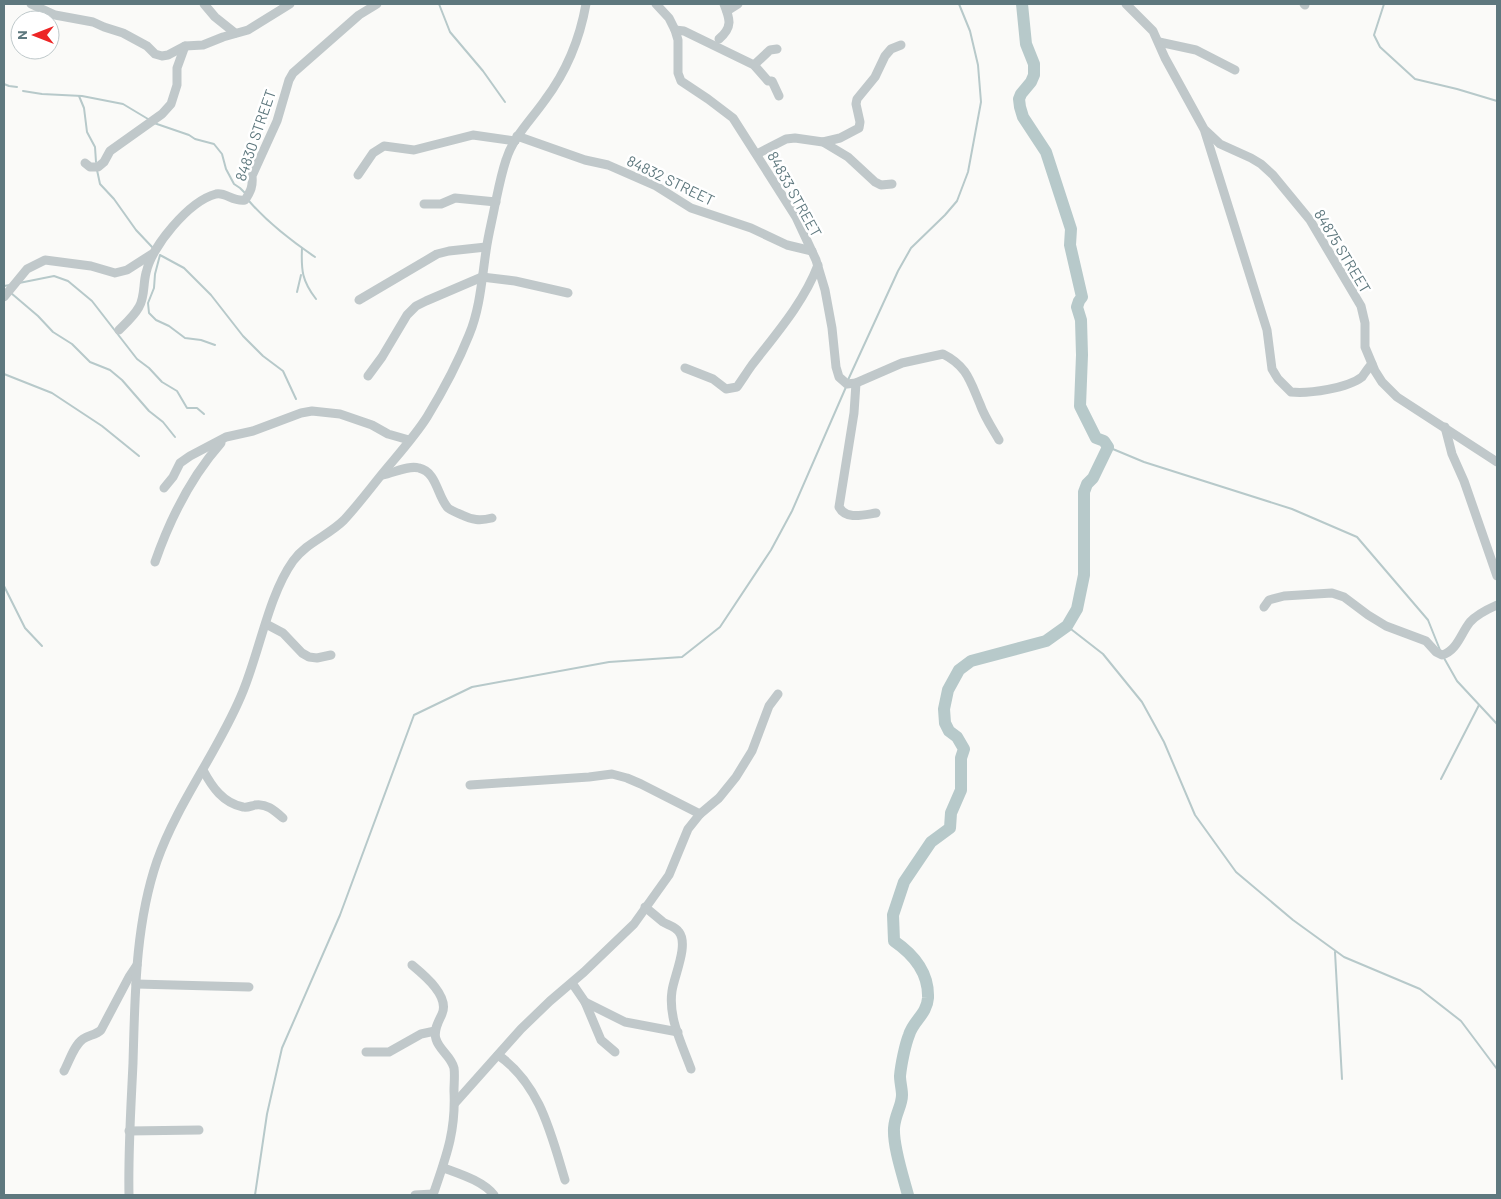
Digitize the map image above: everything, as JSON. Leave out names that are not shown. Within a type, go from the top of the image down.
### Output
[{"type":"street","points":[[31,4],[55,15],[94,22],[123,33],[147,46],[155,54],[162,56],[185,46],[203,45],[248,30],[290,4]]},
{"type":"street","points":[[204,4],[215,17],[235,33]]},
{"type":"street","name":"84830 STREET","points":[[118,330],[139,308],[152,254],[183,215],[217,194],[226,195],[238,201],[245,200],[253,186],[252,176],[277,121],[289,80],[293,73],[366,10],[377,4]]},
{"type":"street","points":[[129,1195],[137,965],[145,910],[157,862],[173,824],[228,725],[239,701],[249,678],[266,624],[284,577],[299,553],[309,544],[340,524],[426,419],[470,334],[486,247],[506,159],[516,138],[547,98],[564,69],[576,41],[586,4]]},
{"type":"street","name":"84833 STREET","points":[[656,4],[669,18],[675,30],[678,40],[678,73],[681,81],[733,118],[796,217],[818,265],[825,290],[839,377],[847,384],[856,383]]},
{"type":"street","points":[[719,39],[726,33],[730,24],[725,7],[738,4]]},
{"type":"street","name":"84875 STREET","points":[[1126,4],[1147,23],[1159,42],[1165,58],[1204,129],[1220,144],[1261,164],[1273,175],[1310,220],[1360,306],[1365,323],[1365,347],[1382,382],[1397,397],[1497,462]]},
{"type":"street","points":[[675,30],[684,31],[754,65],[768,81],[772,81],[779,96]]},
{"type":"street","points":[[707,42],[719,39],[730,40]]},
{"type":"street","points":[[1159,42],[1196,50],[1235,70]]},
{"type":"street","points":[[823,142],[840,138],[859,128],[857,99],[875,77],[885,56],[891,49],[901,45]]},
{"type":"street","points":[[85,163],[90,167],[98,167],[104,162],[110,151],[162,114],[171,104],[177,85],[177,68],[185,46]]},
{"type":"street","points":[[754,65],[770,50],[777,49]]},
{"type":"street","points":[[1204,129],[1268,330],[1271,364],[1278,379],[1291,392],[1312,391],[1345,385],[1361,377],[1372,364]]},
{"type":"street","name":"84832 STREET","points":[[358,175],[373,152],[384,146],[414,150],[473,135],[516,138],[608,165],[656,186],[691,208],[751,228],[781,242],[812,252]]},
{"type":"street","points":[[757,154],[786,139],[800,138],[823,142],[848,157],[875,182],[881,185],[892,184]]},
{"type":"street","points":[[424,204],[440,204],[455,198],[496,202]]},
{"type":"street","points":[[359,300],[437,254],[486,247]]},
{"type":"street","points":[[4,297],[27,269],[45,260],[91,266],[115,273],[127,270],[152,254]]},
{"type":"street","points":[[685,368],[713,379],[726,389],[737,387],[795,307],[813,278],[818,265]]},
{"type":"street","points":[[368,376],[382,357],[407,315],[416,306],[482,277],[514,280],[568,293]]},
{"type":"street","points":[[876,513],[846,514],[839,507],[855,405],[856,383],[902,363],[938,354],[948,356],[970,377],[980,405],[998,440]]},
{"type":"street","points":[[164,488],[170,482],[183,460],[226,437],[253,431],[301,413],[312,411],[340,414],[372,425],[388,434],[409,440]]},
{"type":"street","points":[[1445,427],[1454,461],[1464,481],[1497,576]]},
{"type":"street","points":[[154,562],[174,512],[208,458],[226,437]]},
{"type":"street","points":[[382,475],[419,468],[431,476],[440,496],[449,509],[469,519],[492,518]]},
{"type":"street","points":[[1264,607],[1269,600],[1284,596],[1332,592],[1344,597],[1386,626],[1426,641],[1436,652],[1442,655],[1446,654],[1454,646],[1470,622],[1497,605]]},
{"type":"street","points":[[266,624],[283,632],[302,653],[309,657],[317,658],[331,655]]},
{"type":"street","points":[[455,1103],[521,1029],[634,924],[669,875],[688,829],[700,814],[719,798],[736,777],[752,751],[769,706],[778,694]]},
{"type":"street","points":[[203,770],[214,789],[226,799],[242,807],[267,806],[282,818]]},
{"type":"street","points":[[470,785],[612,774],[641,784],[700,814]]},
{"type":"street","points":[[646,907],[663,922],[676,928],[680,932],[682,939],[679,966],[672,994],[672,1008],[691,1069]]},
{"type":"street","points":[[64,1072],[79,1044],[101,1030],[129,976],[137,965]]},
{"type":"street","points":[[412,965],[443,998],[444,1008],[435,1031],[436,1041],[449,1057],[454,1070],[455,1103],[454,1122],[444,1168],[433,1195],[415,1195]]},
{"type":"street","points":[[572,982],[585,1002],[601,1040],[615,1052]]},
{"type":"street","points":[[136,984],[249,987]]},
{"type":"street","points":[[585,1002],[625,1022],[678,1032]]},
{"type":"street","points":[[366,1052],[389,1052],[425,1032],[435,1031]]},
{"type":"street","points":[[498,1055],[518,1073],[538,1101],[546,1119],[565,1180]]},
{"type":"street","points":[[130,1131],[199,1130]]},
{"type":"street","points":[[444,1168],[478,1183],[494,1195]]},
{"type":"waterway","points":[[439,4],[450,32],[483,71],[505,102]]},
{"type":"waterway","points":[[848,380],[898,271],[911,248],[957,201],[968,172],[981,102],[978,65],[970,31],[959,4]]},
{"type":"waterway","points":[[908,1195],[897,1153],[894,1128],[902,1099],[900,1076],[902,1061],[911,1030],[927,1004],[928,989],[919,965],[894,941],[893,915],[904,882],[931,842],[950,828],[951,813],[961,790],[961,758],[964,749],[945,723],[944,709],[948,690],[959,670],[971,661],[1046,641],[1067,626],[1077,609],[1084,575],[1084,492],[1108,447],[1104,441],[1096,438],[1080,406],[1081,320],[1077,307],[1082,297],[1070,245],[1071,229],[1046,152],[1023,117],[1020,107],[1019,99],[1021,94],[1034,75],[1034,64],[1026,44],[1022,4]]},
{"type":"waterway","points":[[1384,4],[1374,35],[1380,47],[1415,79],[1497,101]]},
{"type":"waterway","points":[[4,84],[17,87]]},
{"type":"waterway","points":[[23,91],[82,96],[123,104],[148,119]]},
{"type":"waterway","points":[[79,96],[84,108],[87,132],[95,147],[96,162]]},
{"type":"waterway","points":[[154,123],[189,135],[195,139],[214,144],[222,154],[226,169],[234,184],[246,194]]},
{"type":"waterway","points":[[97,170],[100,184],[114,199],[136,230],[153,248]]},
{"type":"waterway","points":[[249,201],[280,231],[315,257]]},
{"type":"waterway","points":[[302,248],[303,275],[316,299]]},
{"type":"waterway","points":[[215,345],[201,340],[185,338],[169,326],[156,320],[149,313],[148,303],[154,288],[155,274],[160,255],[184,268],[211,295],[243,336],[263,356],[283,371],[296,399]]},
{"type":"waterway","points":[[297,292],[301,275]]},
{"type":"waterway","points":[[19,283],[54,276],[68,281],[92,301],[137,359],[149,368],[162,382],[177,391],[187,408],[197,408],[204,414]]},
{"type":"waterway","points":[[4,286],[10,285]]},
{"type":"waterway","points":[[11,293],[38,316],[53,332],[72,344],[90,362],[110,370],[122,380],[175,437]]},
{"type":"waterway","points":[[4,374],[52,393],[102,426],[139,456]]},
{"type":"waterway","points":[[255,1195],[267,1114],[282,1048],[340,915],[414,715],[472,687],[609,662],[682,657],[720,627],[771,550],[792,511],[846,387]]},
{"type":"waterway","points":[[1108,447],[1144,462],[1292,509],[1357,537],[1428,620],[1440,650]]},
{"type":"waterway","points":[[4,586],[25,628],[42,646]]},
{"type":"waterway","points":[[1067,626],[1103,654],[1142,702],[1164,742],[1195,815],[1236,872],[1293,920],[1344,957],[1420,989],[1461,1021],[1497,1069]]},
{"type":"waterway","points":[[1444,658],[1457,681],[1497,724]]},
{"type":"waterway","points":[[1441,779],[1479,705]]},
{"type":"waterway","points":[[1335,952],[1342,1079]]}]
